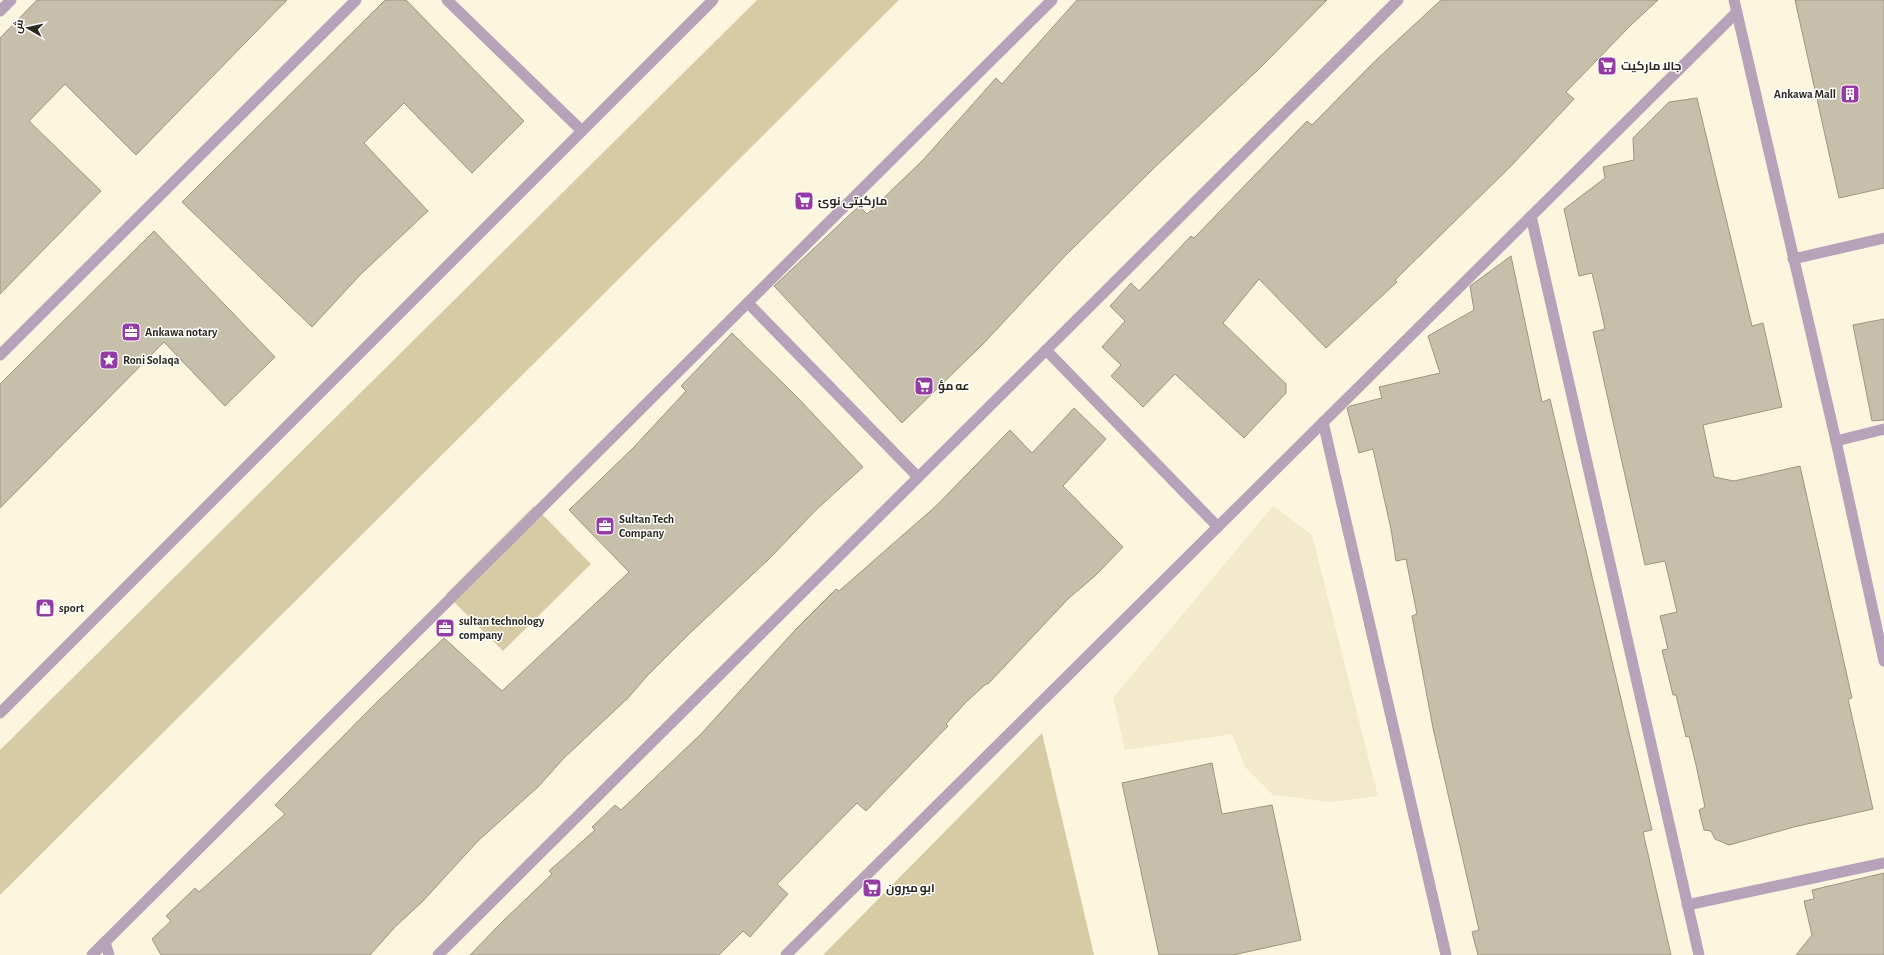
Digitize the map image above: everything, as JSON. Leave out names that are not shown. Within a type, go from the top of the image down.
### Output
[{"type":"street","points":[[0,11],[11,0]]},
{"type":"street","points":[[0,355],[356,0]]},
{"type":"street","points":[[447,0],[582,131]]},
{"type":"street","points":[[0,713],[714,0]]},
{"type":"street","points":[[92,955],[1052,0]]},
{"type":"street","points":[[438,955],[1398,0]]},
{"type":"street","points":[[1734,0],[1836,441],[1884,661]]},
{"type":"street","points":[[786,955],[1737,12]]},
{"type":"street","points":[[1531,216],[1699,955]]},
{"type":"street","points":[[1793,259],[1884,238]]},
{"type":"street","points":[[748,303],[918,477]]},
{"type":"street","points":[[1046,350],[1218,527]]},
{"type":"street","points":[[1323,422],[1446,955]]},
{"type":"street","points":[[1836,441],[1884,429]]},
{"type":"street","points":[[1687,905],[1884,863]]},
{"type":"street","points":[[105,942],[109,955]]},
{"type":"shaded area","points":[[757,0],[899,0],[0,895],[0,750]]},
{"type":"shaded area","points":[[534,506],[591,564],[503,651],[446,594]]},
{"type":"shaded area","points":[[1273,506],[1312,535],[1378,796],[1330,802],[1273,795],[1245,767],[1232,734],[1125,750],[1113,698]]},
{"type":"shaded area","points":[[1042,733],[1094,955],[823,955]]},
{"type":"building","points":[[37,0],[287,0],[136,155],[65,84],[29,121],[101,191],[0,294],[0,38]]},
{"type":"building","points":[[385,0],[406,0],[524,121],[472,173],[404,103],[364,143],[428,211],[360,275],[312,327],[182,202]]},
{"type":"building","points":[[1077,0],[1327,0],[1260,68],[1154,168],[1065,256],[984,343],[902,423],[774,286],[859,206],[867,214],[923,160],[996,78],[1002,84]]},
{"type":"building","points":[[1441,0],[1658,0],[1631,25],[1566,92],[1574,99],[1511,166],[1395,280],[1397,282],[1326,348],[1259,279],[1223,323],[1286,384],[1286,393],[1244,438],[1175,374],[1143,407],[1111,376],[1121,365],[1102,347],[1125,321],[1110,306],[1131,283],[1139,291],[1191,236],[1194,238],[1307,121],[1312,125],[1374,62]]},
{"type":"building","name":"Ankawa Mall","points":[[1795,0],[1884,0],[1884,188],[1839,198]]},
{"type":"building","points":[[1697,98],[1752,326],[1763,323],[1782,407],[1703,425],[1714,477],[1734,481],[1800,466],[1852,698],[1848,699],[1873,809],[1794,827],[1729,845],[1715,839],[1711,831],[1704,830],[1699,810],[1705,807],[1696,765],[1689,736],[1686,737],[1676,695],[1673,695],[1662,650],[1668,649],[1660,616],[1677,612],[1665,561],[1645,565],[1593,332],[1605,329],[1600,306],[1592,273],[1579,276],[1564,209],[1605,178],[1603,167],[1634,160],[1633,138],[1669,102]]},
{"type":"building","points":[[154,231],[275,357],[225,406],[164,342],[0,508],[0,384]]},
{"type":"building","points":[[1511,256],[1542,402],[1550,399],[1652,830],[1643,832],[1671,955],[1478,955],[1472,932],[1479,930],[1433,728],[1412,616],[1417,614],[1406,559],[1396,561],[1391,529],[1373,449],[1359,453],[1347,408],[1382,398],[1379,387],[1440,373],[1428,336],[1474,310],[1470,286]]},
{"type":"building","points":[[1884,319],[1884,420],[1872,421],[1853,325]]},
{"type":"building","points":[[732,333],[797,397],[863,467],[816,510],[770,558],[688,635],[647,676],[628,698],[564,758],[539,786],[478,841],[423,901],[395,927],[370,955],[161,955],[152,939],[171,921],[166,916],[195,888],[199,892],[285,814],[275,805],[378,701],[444,638],[502,691],[629,572],[569,510],[634,447],[686,391],[681,386]]},
{"type":"building","points":[[1074,408],[1106,439],[1063,486],[1123,547],[1095,576],[1069,598],[988,684],[986,684],[966,702],[946,724],[948,726],[866,811],[857,803],[777,884],[788,894],[750,937],[743,931],[719,955],[470,955],[552,874],[549,871],[595,830],[592,827],[615,805],[621,810],[701,734],[796,629],[836,589],[839,591],[936,506],[1010,430],[1032,453]]},
{"type":"building","points":[[1212,763],[1222,814],[1272,805],[1301,940],[1233,955],[1159,955],[1122,783]]},
{"type":"building","points":[[1884,873],[1884,955],[1796,955],[1812,935],[1804,901],[1814,899],[1812,890]]},
{"type":"place","name":"جالا ماركيت","points":[[1607,66]]},
{"type":"place","name":"Ankawa Mall","points":[[1850,94]]},
{"type":"place","name":"مارکیتی نوئ","points":[[804,201]]},
{"type":"place","name":"Ankawa notary","points":[[131,332]]},
{"type":"place","name":"Roni Solaqa","points":[[109,360]]},
{"type":"place","name":"عه مؤ","points":[[924,386]]},
{"type":"place","name":"Sultan Tech Company","points":[[605,526]]},
{"type":"place","name":"sport","points":[[45,608]]},
{"type":"place","name":"sultan technology company","points":[[445,628]]},
{"type":"place","name":"ابو ميرون","points":[[872,888]]}]
